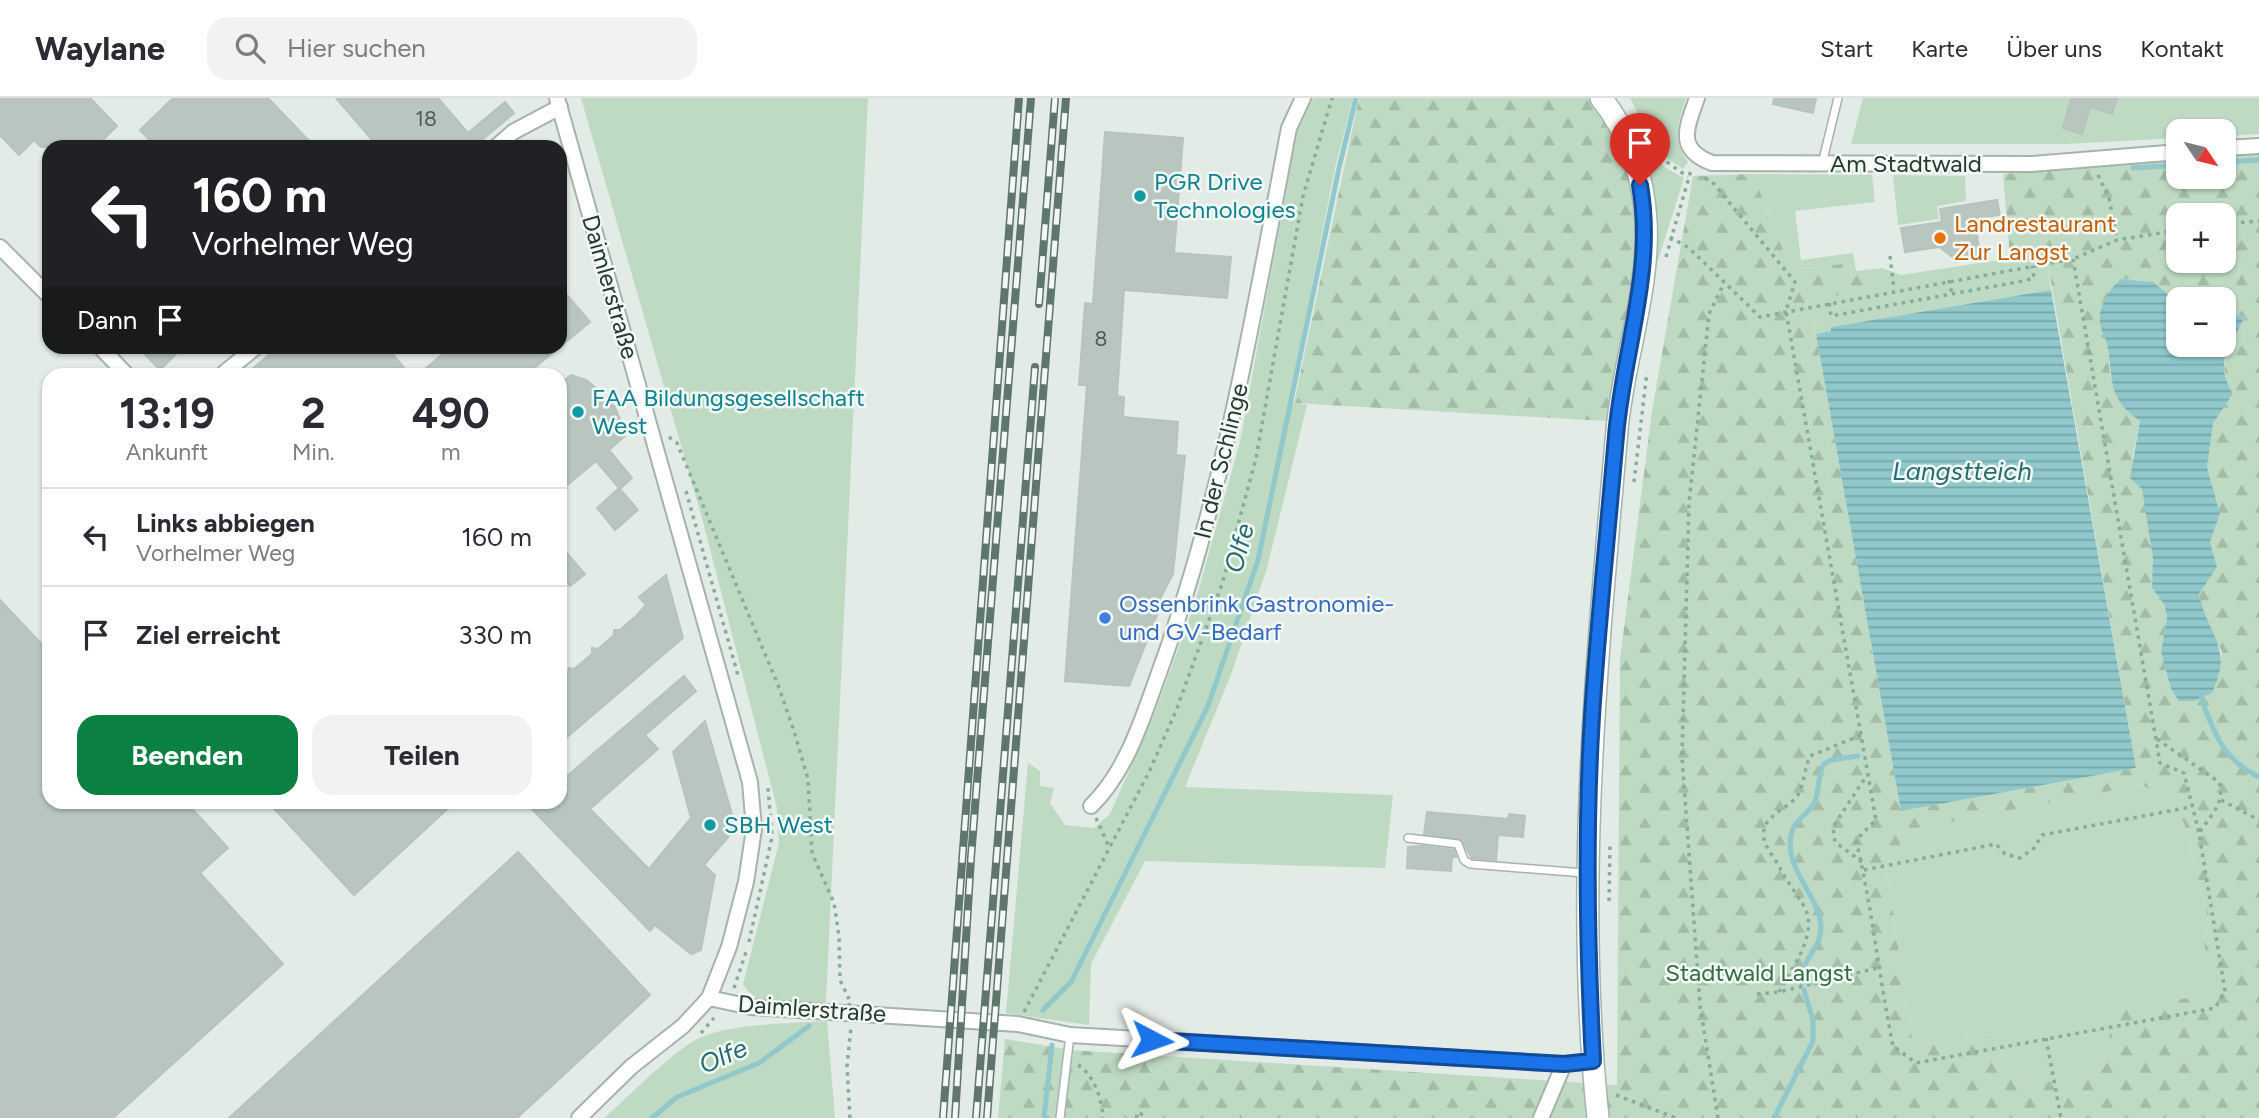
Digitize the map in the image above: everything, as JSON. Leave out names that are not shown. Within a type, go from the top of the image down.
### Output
[{"type":"street","name":"In der Schlinge","points":[[1091,806],[1116,777],[1145,712],[1185,603],[1229,441],[1289,128],[1303,98]]},
{"type":"street","points":[[1598,1118],[1593,1061],[1588,873],[1592,717],[1616,435],[1645,257],[1646,221],[1633,156],[1621,128],[1601,98]]},
{"type":"street","name":"Am Stadtwald","points":[[1697,98],[1685,132],[1694,153],[1712,163],[2031,164],[2166,153]]},
{"type":"street","points":[[504,140],[558,102]]},
{"type":"street","name":"Daimlerstraße","points":[[558,102],[750,782],[754,829],[746,882],[729,947],[709,998],[751,1007],[1018,1024],[1070,1035],[1564,1064],[1593,1061]]},
{"type":"street","points":[[2236,147],[2259,145]]},
{"type":"street","points":[[0,247],[42,289]]},
{"type":"street","points":[[107,354],[120,368]]},
{"type":"street","points":[[230,368],[247,354]]},
{"type":"street","points":[[579,1118],[631,1068],[683,1026],[709,998]]},
{"type":"street","points":[[1541,1118],[1564,1064]]},
{"type":"lane","points":[[1822,164],[1838,98]]},
{"type":"lane","points":[[1408,838],[1458,844],[1464,860],[1470,863],[1588,873]]},
{"type":"lane","points":[[1060,1118],[1070,1035]]},
{"type":"path","points":[[1650,148],[1666,164],[1688,177],[1665,263]]},
{"type":"path","points":[[2091,159],[2109,198],[2117,240]]},
{"type":"path","points":[[1691,170],[1714,184],[1795,282],[1786,311],[1876,820],[1856,840],[1864,870],[1877,968],[1893,1046],[1916,1063],[2215,1008],[2225,991],[2199,833],[2184,773],[2161,763],[2092,381],[2073,259]]},
{"type":"path","points":[[2236,223],[2259,221]]},
{"type":"path","points":[[1670,237],[1689,248],[1760,317],[1894,290],[2073,259],[2117,240],[2166,232]]},
{"type":"path","points":[[1890,256],[1894,290]]},
{"type":"path","points":[[1829,303],[1832,316],[2034,278],[2032,266]]},
{"type":"path","points":[[1949,280],[1952,294]]},
{"type":"path","points":[[1718,1118],[1700,1004],[1682,757],[1689,503],[1709,314],[1724,283]]},
{"type":"path","points":[[1632,492],[1648,369]]},
{"type":"path","points":[[651,430],[677,443],[782,697],[808,779],[812,853],[834,903],[841,980],[852,1022],[847,1066],[850,1118]]},
{"type":"path","points":[[1779,992],[1803,948],[1808,924],[1807,912],[1764,841],[1765,826],[1772,815],[1791,804],[1800,790],[1810,755],[1861,735]]},
{"type":"path","points":[[2157,739],[2219,782],[2223,792],[2221,800],[2199,833]]},
{"type":"path","points":[[1862,862],[1835,842],[1833,827],[1868,773]]},
{"type":"path","points":[[2221,800],[2259,820]]},
{"type":"path","points":[[1091,806],[1110,849]]},
{"type":"path","points":[[1864,870],[1996,844],[2005,854],[2020,858],[2034,848],[2042,835],[2191,807]]},
{"type":"path","points":[[1609,907],[1610,838]]},
{"type":"path","points":[[1757,994],[1779,992],[1877,968]]},
{"type":"path","points":[[2046,1038],[2061,1118]]},
{"type":"path","points":[[1067,1058],[1086,1070],[1102,1102],[1103,1118]]},
{"type":"path","points":[[1612,1094],[1676,1118]]},
{"type":"path","points":[[1136,1118],[1138,1112],[1147,1118]]},
{"type":"green space","points":[[581,98],[868,98],[826,1002],[769,1002],[750,993],[743,984],[779,843],[777,808],[702,518]]},
{"type":"green space","points":[[1313,98],[1353,98],[1335,168],[1289,402],[1307,405],[1267,568],[1232,672],[1185,787],[1393,795],[1385,868],[1145,861],[1091,964],[1089,1025],[1006,1013],[1028,763],[1040,771],[1040,786],[1054,788],[1050,803],[1065,825],[1094,828],[1110,814],[1155,712],[1194,606],[1240,442],[1297,132]]},
{"type":"green space","points":[[1359,98],[1590,98],[1612,129],[1627,169],[1634,204],[1636,240],[1628,313],[1606,421],[1294,403]]},
{"type":"green space","points":[[1630,98],[1686,98],[1678,131],[1679,146],[1688,162],[1683,169],[1659,153]]},
{"type":"green space","points":[[1863,98],[2259,98],[2259,134],[2236,135],[2236,119],[2166,119],[2166,139],[2066,144],[1851,144]]},
{"type":"green space","points":[[1640,142],[1664,167],[1684,178],[1654,273],[1656,215]]},
{"type":"green space","name":"Stadtwald Langst","points":[[2259,154],[2259,1118],[998,1118],[1005,1039],[1071,1050],[1617,1085],[1620,659],[1652,411],[1693,176],[1753,174],[1791,270],[1850,263],[1852,276],[1886,273],[1889,286],[1806,301],[1816,334],[1901,811],[2136,768],[2046,254],[2010,258],[2003,174],[2166,161],[2166,189],[2236,189],[2236,156]],"holes":[[[2121,279],[2153,282],[2166,292],[2166,287],[2236,287],[2236,315],[2245,317],[2236,335],[2236,357],[2226,357],[2225,373],[2233,395],[2212,423],[2207,467],[2220,514],[2210,542],[2217,567],[2199,594],[2203,616],[2222,652],[2212,693],[2194,701],[2179,700],[2171,689],[2161,652],[2167,617],[2164,604],[2152,588],[2154,558],[2142,489],[2132,460],[2140,421],[2110,374],[2108,346],[2100,323],[2103,302]],[[2142,785],[2165,797],[2184,823],[2209,923],[2204,943],[2213,993],[2114,1012],[2103,1068],[2027,1087],[1991,1037],[1913,1045],[1886,865],[1902,841],[1917,828]]]},
{"type":"green space","points":[[1753,174],[1872,175],[1875,202],[1795,211],[1801,260],[1853,253],[1856,271],[1882,268],[1901,275],[2046,253],[2051,290],[1831,327],[1831,331],[1816,334],[1806,300],[1888,286],[1886,273],[1852,276],[1850,263],[1791,270]]},
{"type":"green space","points":[[1893,175],[1965,176],[1966,201],[1937,206],[1939,219],[1898,225]]},
{"type":"green space","points":[[2142,785],[2165,797],[2184,823],[2209,923],[2204,943],[2214,993],[2115,1012],[2103,1068],[2027,1087],[1991,1037],[1913,1045],[1886,865],[1902,840],[1917,828]]},
{"type":"green space","points":[[827,1021],[835,1118],[604,1118],[666,1061],[704,1036],[747,1027]]},
{"type":"water","points":[[2121,279],[2153,282],[2166,292],[2166,357],[2225,357],[2224,372],[2233,394],[2213,423],[2207,467],[2220,514],[2210,542],[2217,567],[2199,594],[2217,642],[2221,664],[2212,693],[2194,701],[2179,701],[2171,689],[2161,652],[2167,617],[2164,604],[2152,588],[2153,558],[2142,489],[2130,478],[2140,421],[2123,405],[2114,390],[2107,346],[2100,323],[2105,299]]},
{"type":"water","name":"Langstteich","points":[[2051,290],[2136,768],[1901,811],[1816,334],[1831,331],[1831,327]]},
{"type":"water","points":[[2236,315],[2245,317],[2236,333]]},
{"type":"building","points":[[0,98],[90,98],[117,126],[103,140],[42,140],[41,147],[34,140],[19,155],[0,135]]},
{"type":"building","points":[[173,98],[268,98],[308,140],[149,140],[140,130]]},
{"type":"building","points":[[336,98],[438,98],[468,133],[505,102],[514,113],[482,140],[372,140]]},
{"type":"building","points":[[1774,98],[1816,98],[1813,113],[1773,104]]},
{"type":"building","points":[[2071,98],[2117,98],[2112,114],[2090,107],[2082,134],[2063,128]]},
{"type":"building","points":[[1105,132],[1183,138],[1174,253],[1231,257],[1227,298],[1124,290],[1117,396],[1124,397],[1123,417],[1178,422],[1176,455],[1185,456],[1173,574],[1160,599],[1159,610],[1129,686],[1065,681],[1087,385],[1079,385],[1085,303],[1093,304]]},
{"type":"building","name":"Landrestaurant Zur Langst","points":[[1997,200],[2000,215],[1978,218],[1979,224],[1975,224],[1980,253],[1977,254],[1978,258],[1955,262],[1954,258],[1939,247],[1905,252],[1901,228],[1942,222],[1940,209]]},
{"type":"building","points":[[567,295],[590,322],[567,341]]},
{"type":"building","points":[[145,354],[176,354],[162,368],[158,368]]},
{"type":"building","points":[[270,354],[393,354],[404,368],[253,368]]},
{"type":"building","points":[[443,354],[551,354],[534,368],[426,368]]},
{"type":"building","points":[[571,375],[586,380],[601,392],[615,407],[623,427],[625,436],[609,450],[632,478],[620,489],[638,510],[615,530],[597,508],[619,488],[596,461],[567,485],[567,378]]},
{"type":"building","points":[[567,553],[585,574],[570,586],[567,582]]},
{"type":"building","points":[[666,575],[683,638],[567,737],[569,668],[574,669],[592,654],[592,648],[598,649],[614,635],[614,630],[620,630],[637,615],[646,605],[639,597]]},
{"type":"building","points":[[0,600],[42,645],[42,809],[192,809],[228,848],[200,873],[283,964],[113,1118],[0,1118]]},
{"type":"building","points":[[684,676],[696,691],[645,735],[658,749],[590,809],[649,869],[691,818],[673,752],[705,721],[736,828],[704,865],[715,875],[701,950],[691,954],[655,925],[650,931],[532,809],[567,809],[567,776]]},
{"type":"building","points":[[274,809],[447,809],[354,895]]},
{"type":"building","points":[[1427,812],[1508,819],[1509,814],[1525,816],[1523,837],[1498,835],[1496,860],[1472,858],[1461,839],[1424,834]]},
{"type":"building","points":[[1408,847],[1454,850],[1456,857],[1452,857],[1451,871],[1407,868]]},
{"type":"building","points":[[518,852],[650,995],[517,1118],[229,1118]]},
{"type":"waterway","name":"Olfe","points":[[1043,1010],[1071,982],[1208,706],[1258,560],[1339,168],[1356,98]]},
{"type":"waterway","points":[[2236,161],[2259,160]]},
{"type":"waterway","points":[[2133,168],[2166,166]]},
{"type":"waterway","points":[[2201,698],[2216,734],[2228,754],[2246,770],[2259,777]]},
{"type":"waterway","points":[[1802,983],[1804,968],[1818,942],[1821,928],[1815,905],[1792,857],[1792,831],[1813,805],[1824,764],[1831,760],[1858,756]]},
{"type":"waterway","points":[[1774,1118],[1813,1041],[1813,1020],[1804,990]]},
{"type":"waterway","name":"Olfe","points":[[652,1118],[677,1097],[759,1063],[809,1026]]},
{"type":"waterway","points":[[1044,1118],[1052,1045]]},
{"type":"railway","points":[[943,1118],[1019,98]]},
{"type":"railway","points":[[955,1118],[971,858],[1031,98]]},
{"type":"railway","points":[[1039,304],[1055,98]]},
{"type":"railway","points":[[987,1118],[1066,98]]},
{"type":"railway","points":[[976,1118],[1035,367]]},
{"type":"place","name":"PGR Drive Technologies","points":[[1140,196]]},
{"type":"place","name":"Landrestaurant Zur Langst","points":[[1940,238]]},
{"type":"place","name":"FAA Bildungsgesellschaft West","points":[[578,412]]},
{"type":"place","name":"Ossenbrink Gastronomie- und GV-Bedarf","points":[[1105,618]]},
{"type":"place","name":"SBH West","points":[[710,825]]},
{"type":"route","points":[[1152,1040],[1564,1064],[1593,1061],[1588,847],[1592,717],[1618,421],[1645,257],[1646,221],[1640,185]]}]
